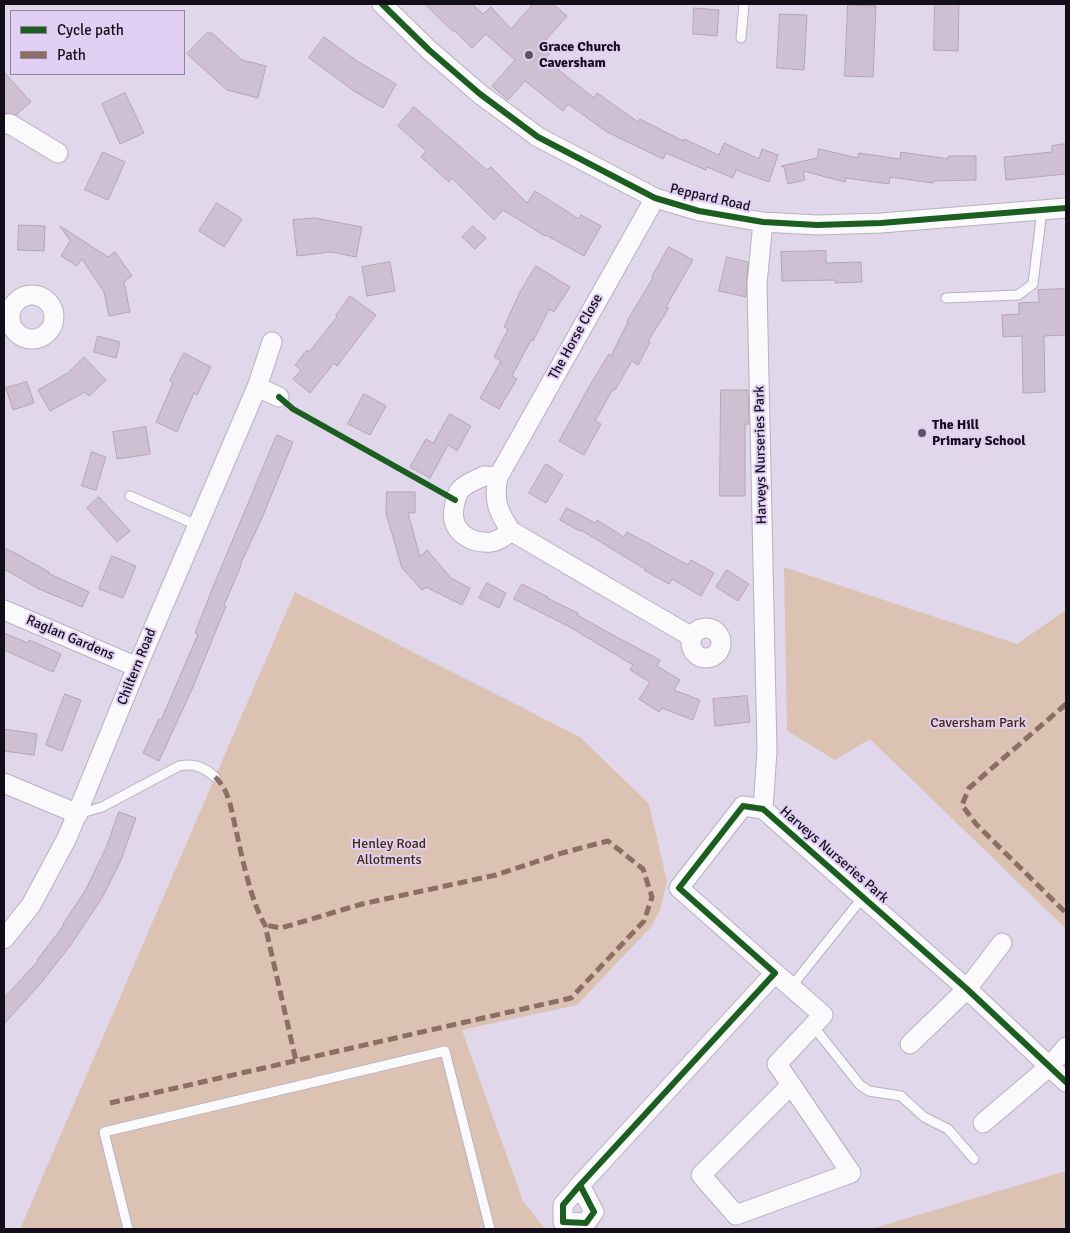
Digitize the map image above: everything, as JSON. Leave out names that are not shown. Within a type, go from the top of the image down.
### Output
[{"type":"street","name":"Peppard Road","points":[[382,4],[429,50],[480,94],[538,137],[655,198],[699,211],[763,222],[817,225],[881,223],[1066,208]]},
{"type":"street","points":[[4,124],[10,124],[58,153]]},
{"type":"street","name":"The Horse Close","points":[[511,532],[496,505],[495,490],[498,477],[655,198]]},
{"type":"street","name":"Harveys Nurseries Park","points":[[763,222],[757,284],[767,751],[763,809]]},
{"type":"street","name":"Chiltern Road","points":[[4,939],[31,905],[78,814],[137,667],[257,387],[272,342]]},
{"type":"street","points":[[257,387],[279,397]]},
{"type":"street","points":[[498,477],[484,476],[471,482],[461,490],[455,500],[453,515],[457,529],[468,539],[477,542],[491,542],[511,532],[692,637]]},
{"type":"street","name":"Raglan Gardens","points":[[4,610],[137,667]]},
{"type":"street","points":[[4,783],[78,814]]},
{"type":"street","name":"Harveys Nurseries Park","points":[[813,1026],[823,1015],[679,888],[743,806],[763,809],[968,989],[1066,1082]]},
{"type":"street","points":[[910,1044],[968,989],[1002,943]]},
{"type":"street","points":[[580,1185],[775,973]]},
{"type":"street","points":[[792,1085],[701,1175],[736,1215],[851,1173],[778,1064],[813,1026]]},
{"type":"street","points":[[983,1123],[1050,1066],[1066,1047]]},
{"type":"lane","points":[[741,38],[744,4]]},
{"type":"lane","points":[[946,298],[1018,296],[1033,284],[1042,210]]},
{"type":"lane","points":[[130,496],[197,525]]},
{"type":"lane","points":[[78,814],[102,807],[179,766],[189,764],[198,766],[206,769],[215,777]]},
{"type":"lane","points":[[791,987],[863,897]]},
{"type":"lane","points":[[813,1026],[860,1085],[869,1091],[901,1096],[924,1117],[948,1129],[974,1159]]},
{"type":"lane","points":[[128,1229],[104,1132],[445,1051],[490,1229]]},
{"type":"green space","name":"Caversham Park","points":[[784,567],[1017,644],[1066,610],[1066,929],[870,739],[835,760],[787,731]]},
{"type":"green space","name":"Henley Road Allotments","points":[[295,592],[580,737],[649,804],[667,881],[660,910],[651,927],[577,1005],[462,1030],[523,1201],[545,1229],[20,1229]]},
{"type":"green space","points":[[1066,1171],[1066,1229],[871,1229]]},
{"type":"building","points":[[425,4],[472,4],[483,14],[491,7],[511,29],[533,4],[553,4],[567,16],[544,42],[553,50],[545,59],[594,98],[597,93],[638,122],[640,119],[683,141],[684,139],[719,155],[724,143],[759,159],[762,149],[778,155],[769,182],[736,170],[733,178],[707,167],[706,170],[666,153],[663,159],[607,132],[568,104],[563,111],[525,81],[508,100],[492,86],[515,60],[486,34],[472,48]]},
{"type":"building","points":[[935,4],[959,4],[958,51],[934,50]]},
{"type":"building","points":[[848,5],[876,6],[873,77],[845,76]]},
{"type":"building","points":[[694,8],[719,10],[717,36],[693,34]]},
{"type":"building","points":[[780,14],[807,15],[804,70],[777,68]]},
{"type":"building","points":[[207,33],[212,33],[242,60],[266,66],[258,98],[227,90],[187,54]]},
{"type":"building","points":[[324,37],[357,61],[396,84],[383,108],[354,91],[309,58]]},
{"type":"building","points":[[4,72],[31,102],[16,115],[4,113]]},
{"type":"building","points":[[125,93],[144,133],[120,144],[102,104]]},
{"type":"building","points":[[414,107],[487,170],[491,167],[527,203],[535,191],[579,219],[581,215],[601,226],[584,256],[545,236],[503,210],[494,220],[452,178],[449,182],[421,157],[426,151],[398,126]]},
{"type":"building","points":[[1066,144],[1066,174],[1006,180],[1004,157],[1052,152],[1052,146]]},
{"type":"building","points":[[819,149],[858,158],[859,153],[900,159],[901,152],[948,159],[948,156],[976,156],[976,180],[934,181],[933,183],[890,177],[889,184],[846,178],[845,182],[803,171],[805,180],[788,184],[784,167],[781,166],[817,158]]},
{"type":"building","points":[[103,152],[125,162],[108,200],[85,190]]},
{"type":"building","points":[[217,203],[242,219],[224,247],[199,231]]},
{"type":"building","points":[[315,218],[362,227],[356,257],[331,252],[297,256],[293,220]]},
{"type":"building","points":[[19,225],[45,226],[44,251],[18,250]]},
{"type":"building","points":[[60,226],[108,257],[115,252],[132,276],[124,282],[130,312],[109,316],[104,292],[82,259],[77,266],[61,256],[70,241]]},
{"type":"building","points":[[473,226],[486,238],[475,249],[462,237]]},
{"type":"building","points":[[669,247],[693,260],[666,307],[669,308],[648,341],[650,342],[638,365],[632,361],[595,421],[601,424],[584,455],[559,441],[609,354],[611,356],[627,321]]},
{"type":"building","points":[[826,251],[826,263],[861,262],[862,282],[835,283],[835,280],[782,281],[781,252]]},
{"type":"building","points":[[727,257],[748,262],[746,297],[719,291]]},
{"type":"building","points":[[390,262],[395,291],[367,296],[362,267]]},
{"type":"building","points":[[536,266],[570,287],[554,312],[549,309],[512,376],[517,379],[499,409],[480,398],[501,361],[494,357],[508,329],[504,327],[519,294]]},
{"type":"building","points":[[1066,289],[1066,335],[1044,336],[1045,392],[1023,393],[1022,336],[1003,337],[1002,315],[1019,314],[1019,303],[1039,302],[1038,290]]},
{"type":"building","points":[[350,296],[376,315],[337,366],[334,363],[310,393],[293,379],[301,370],[295,365],[307,350],[309,352],[337,317]]},
{"type":"building","points":[[98,336],[120,342],[116,358],[94,352]]},
{"type":"building","points":[[184,353],[211,367],[197,395],[194,393],[177,432],[156,422],[173,383],[170,381]]},
{"type":"building","points":[[84,357],[106,380],[89,396],[85,392],[50,411],[38,390],[68,373]]},
{"type":"building","points":[[27,382],[34,403],[13,410],[6,388]]},
{"type":"building","points":[[721,390],[748,390],[749,424],[745,424],[745,496],[720,496]]},
{"type":"building","points":[[364,394],[386,406],[370,435],[348,424]]},
{"type":"building","points":[[450,414],[471,426],[457,451],[448,445],[430,478],[410,467],[426,439],[433,443]]},
{"type":"building","points":[[146,427],[150,454],[117,459],[113,432]]},
{"type":"building","points":[[277,435],[293,442],[262,518],[240,565],[224,605],[226,606],[193,687],[159,761],[143,753],[159,719],[161,720],[198,634],[195,633],[211,592]]},
{"type":"building","points":[[92,452],[106,457],[96,490],[82,486]]},
{"type":"building","points":[[546,464],[563,475],[546,503],[529,493]]},
{"type":"building","points":[[387,492],[415,492],[415,513],[408,513],[420,557],[427,550],[451,578],[470,588],[462,605],[426,587],[422,590],[402,568],[386,513]]},
{"type":"building","points":[[99,497],[130,531],[117,542],[87,508]]},
{"type":"building","points":[[567,508],[595,523],[597,520],[624,537],[627,532],[688,565],[691,560],[714,573],[701,596],[672,579],[669,584],[581,530],[560,520]]},
{"type":"building","points":[[4,548],[48,573],[89,592],[82,607],[39,589],[4,569]]},
{"type":"building","points":[[112,556],[136,566],[123,598],[99,589]]},
{"type":"building","points":[[727,570],[749,584],[738,601],[716,587]]},
{"type":"building","points":[[487,583],[506,593],[499,608],[479,598]]},
{"type":"building","points":[[522,584],[578,613],[577,615],[660,660],[657,666],[680,680],[674,690],[700,700],[693,720],[662,708],[659,712],[639,699],[650,682],[630,670],[633,665],[568,626],[514,599]]},
{"type":"building","points":[[4,633],[28,643],[29,640],[61,654],[53,672],[4,650]]},
{"type":"building","points":[[65,694],[81,700],[62,751],[46,745]]},
{"type":"building","points":[[747,696],[750,722],[715,726],[713,699]]},
{"type":"building","points":[[4,729],[37,734],[34,755],[4,751]]},
{"type":"building","points":[[119,812],[136,818],[121,860],[102,898],[70,946],[41,983],[4,1024],[4,998],[38,961],[64,925],[85,891],[106,848]]},
{"type":"marked path","points":[[1066,704],[969,788],[962,805],[976,824],[1066,913]]},
{"type":"marked path","points":[[215,777],[227,795],[255,904],[265,925],[296,1061]]},
{"type":"marked path","points":[[110,1103],[571,998],[644,921],[652,897],[643,869],[608,841],[562,853],[496,875],[362,904],[281,928],[265,925]]},
{"type":"cycle path","points":[[382,4],[429,50],[480,94],[538,137],[655,198],[699,211],[763,222],[817,225],[881,223],[1066,208]]},
{"type":"cycle path","points":[[279,397],[293,409],[455,500]]},
{"type":"cycle path","points":[[580,1185],[594,1212],[586,1223],[563,1222],[563,1205],[580,1185],[775,973],[679,888],[743,806],[763,809],[967,989],[1066,1082]]},
{"type":"place","name":"Grace Church Caversham","points":[[529,55]]},
{"type":"place","name":"The Hill Primary School","points":[[922,433]]}]
